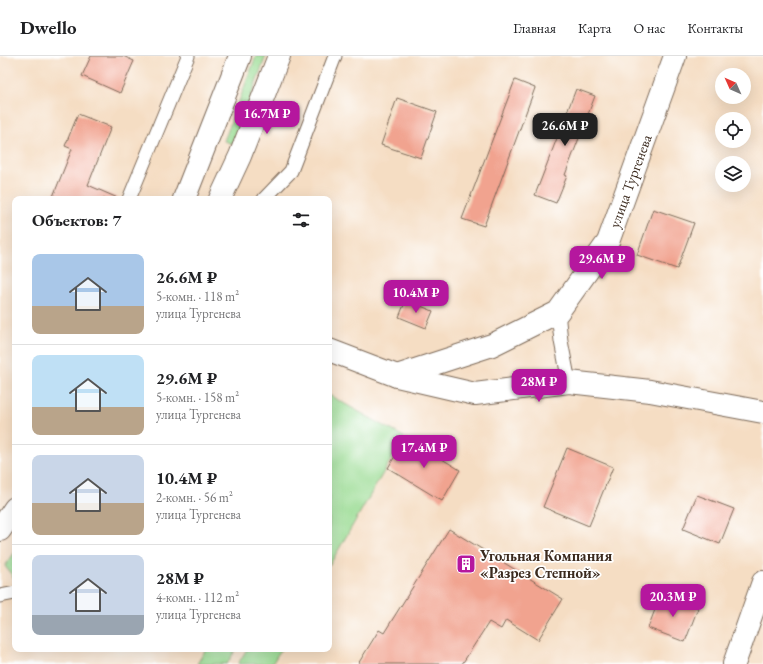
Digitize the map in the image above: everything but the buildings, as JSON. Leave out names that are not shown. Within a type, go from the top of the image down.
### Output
[{"type":"street","points":[[185,196],[240,56]]},
{"type":"street","points":[[221,196],[240,156],[279,56]]},
{"type":"street","name":"улица Тургенева","points":[[397,376],[492,345],[558,312],[608,242],[675,56]]},
{"type":"street","points":[[332,351],[397,376],[475,394],[569,382],[650,391],[763,412]]},
{"type":"street","points":[[0,530],[12,512]]},
{"type":"street","points":[[734,664],[763,582]]},
{"type":"lane","points":[[130,196],[188,56]]},
{"type":"lane","points":[[267,196],[292,171],[335,56]]},
{"type":"lane","points":[[558,312],[561,341],[569,382]]},
{"type":"lane","points":[[0,596],[12,594]]},
{"type":"green space","points":[[256,56],[266,56],[233,144],[224,141]]},
{"type":"green space","points":[[332,397],[404,437],[332,561]]},
{"type":"green space","points":[[12,556],[12,575],[5,566]]},
{"type":"green space","points":[[204,652],[234,652],[227,664],[197,664]]},
{"type":"green space","points":[[245,652],[279,652],[272,664],[238,664]]},
{"type":"place","name":"Угольная Компания «Разрез Степной»","points":[[466,564]]}]
